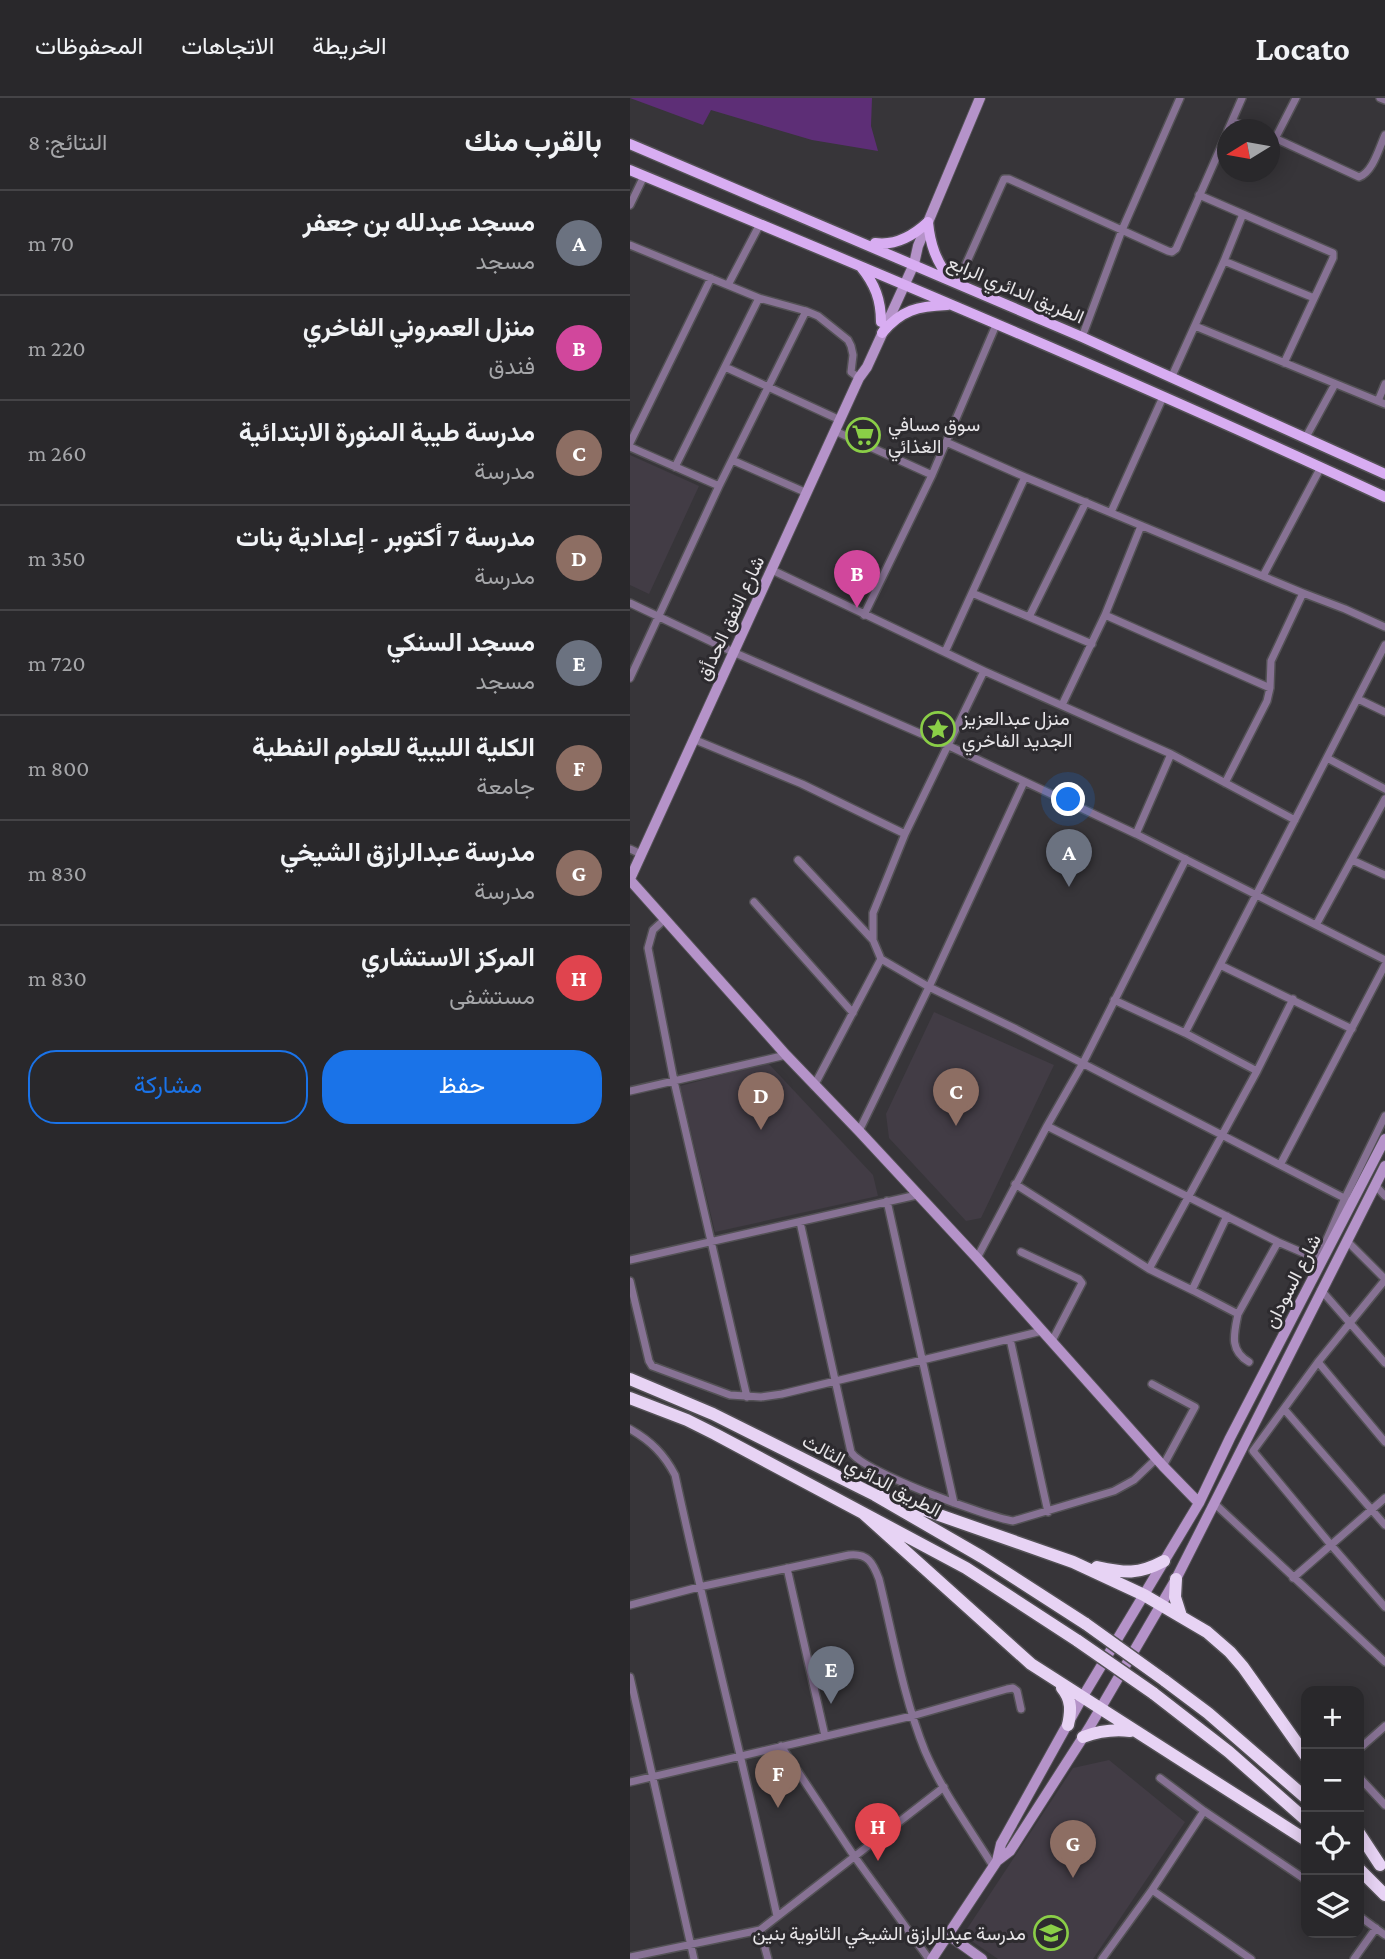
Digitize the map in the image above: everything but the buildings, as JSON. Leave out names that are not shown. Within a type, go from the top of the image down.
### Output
[{"type":"highway","name":"الطريق الدائري الثالث","points":[[630,1380],[713,1414],[875,1495],[982,1557],[1086,1624],[1164,1679],[1208,1713],[1301,1794]]},
{"type":"highway","name":"الطريق الدائري الثالث","points":[[630,1398],[715,1434],[966,1568],[1153,1693],[1229,1752],[1301,1816]]},
{"type":"highway","points":[[875,1495],[1073,1562],[1144,1595],[1181,1616],[1207,1632],[1230,1652],[1301,1749]]},
{"type":"highway","points":[[863,1513],[1031,1664],[1301,1837]]},
{"type":"highway","points":[[1073,1562],[1132,1572],[1151,1568],[1164,1561]]},
{"type":"highway","points":[[1176,1578],[1175,1597],[1181,1616]]},
{"type":"highway","points":[[1055,1680],[1069,1699],[1068,1725]]},
{"type":"highway","points":[[1083,1737],[1111,1730],[1135,1732]]},
{"type":"highway","points":[[1364,1840],[1382,1867]]},
{"type":"highway","points":[[1364,1849],[1382,1867]]},
{"type":"highway","points":[[1364,1875],[1385,1895]]},
{"type":"main road","name":"شارع النفق الحدأق","points":[[630,880],[841,420],[980,98]]},
{"type":"main road","name":"الطريق الدائري الرابع","points":[[630,144],[1083,337],[1385,474]]},
{"type":"main road","name":"الطريق الدائري الرابع","points":[[630,170],[950,304],[1385,497]]},
{"type":"main road","points":[[863,242],[882,244],[907,239],[928,222]]},
{"type":"main road","points":[[928,222],[933,251],[944,272],[955,283]]},
{"type":"main road","points":[[859,265],[875,288],[881,310],[881,328]]},
{"type":"main road","points":[[881,328],[914,309],[950,304]]},
{"type":"main road","points":[[1242,432],[1251,412]]},
{"type":"main road","points":[[630,880],[814,1086],[977,1258],[1159,1463],[1199,1503]]},
{"type":"main road","name":"شارع السودان","points":[[995,1864],[1001,1844],[1083,1698],[1199,1503],[1348,1200],[1385,1139]]},
{"type":"main road","name":"شارع السودان","points":[[995,1864],[1010,1851],[1101,1709],[1161,1605],[1215,1504],[1242,1445],[1385,1166]]},
{"type":"main road","points":[[1267,1368],[1279,1374]]},
{"type":"main road","points":[[931,1959],[995,1864]]},
{"type":"main road","points":[[947,1934],[982,1959]]},
{"type":"street","points":[[1083,337],[1122,230],[1180,98]]},
{"type":"street","points":[[1233,119],[1242,98]]},
{"type":"street","points":[[1280,124],[1296,98]]},
{"type":"street","points":[[1380,98],[1385,100]]},
{"type":"street","points":[[1280,141],[1359,177],[1369,170],[1385,135]]},
{"type":"street","points":[[955,283],[1004,179],[1172,252],[1217,155]]},
{"type":"street","points":[[630,205],[644,176]]},
{"type":"street","points":[[1199,195],[1333,253],[1284,363]]},
{"type":"street","points":[[1172,376],[1243,214]]},
{"type":"street","points":[[728,285],[760,224]]},
{"type":"street","points":[[631,249],[759,298],[818,316],[848,340],[853,355],[850,372],[861,375]]},
{"type":"street","points":[[1224,261],[1314,298]]},
{"type":"street","points":[[711,278],[630,445],[719,486]]},
{"type":"street","points":[[675,467],[759,298]]},
{"type":"street","points":[[630,678],[719,486],[806,311]]},
{"type":"street","points":[[864,615],[932,475],[996,325]]},
{"type":"street","points":[[1195,326],[1381,403],[1385,384]]},
{"type":"street","points":[[724,367],[841,420]]},
{"type":"street","points":[[1306,438],[1335,384]]},
{"type":"street","points":[[1111,512],[1163,397]]},
{"type":"street","points":[[835,431],[932,475]]},
{"type":"street","points":[[946,442],[1385,627]]},
{"type":"street","points":[[732,460],[807,493]]},
{"type":"street","points":[[1263,576],[1321,467]]},
{"type":"street","points":[[945,652],[1025,477]]},
{"type":"street","points":[[1030,617],[1086,502]]},
{"type":"street","points":[[1062,705],[1105,615],[1141,526]]},
{"type":"street","points":[[772,570],[984,671],[1171,754],[1295,820]]},
{"type":"street","points":[[972,593],[1092,644]]},
{"type":"street","points":[[1225,783],[1267,701],[1271,661],[1303,593]]},
{"type":"street","points":[[630,603],[733,652],[947,745],[1136,834],[1385,960]]},
{"type":"street","points":[[1105,615],[1270,688]]},
{"type":"street","points":[[1185,1033],[1385,645]]},
{"type":"street","points":[[873,940],[873,913],[905,835],[984,671]]},
{"type":"street","points":[[1358,699],[1385,712]]},
{"type":"street","points":[[693,739],[802,784],[905,835]]},
{"type":"street","points":[[1136,834],[1171,754]]},
{"type":"street","points":[[1327,758],[1385,789]]},
{"type":"street","points":[[859,1131],[1024,782]]},
{"type":"street","points":[[1316,925],[1385,799]]},
{"type":"street","points":[[630,849],[641,854]]},
{"type":"street","points":[[977,1258],[1083,1063],[1186,859]]},
{"type":"street","points":[[798,860],[873,940],[881,959],[929,987],[1223,1134],[1348,1200]]},
{"type":"street","points":[[1352,860],[1385,875]]},
{"type":"street","points":[[754,902],[853,1013]]},
{"type":"street","points":[[665,919],[653,930],[648,948],[674,1081],[747,1397]]},
{"type":"street","points":[[814,1086],[881,959]]},
{"type":"street","points":[[1220,965],[1352,1029]]},
{"type":"street","points":[[1280,1165],[1385,965]]},
{"type":"street","points":[[1149,1269],[1293,999]]},
{"type":"street","points":[[1114,1000],[1257,1070]]},
{"type":"street","points":[[630,1091],[786,1055]]},
{"type":"street","points":[[1047,1126],[1315,1258],[1320,1255],[1348,1200],[1385,1116]]},
{"type":"street","points":[[1015,1184],[1149,1269],[1238,1314]]},
{"type":"street","points":[[1375,1185],[1385,1196]]},
{"type":"street","points":[[630,1260],[917,1195]]},
{"type":"street","points":[[887,1201],[954,1503]]},
{"type":"street","points":[[1192,1290],[1227,1216]]},
{"type":"street","points":[[800,1222],[851,1452],[854,1457],[902,1483],[1003,1520],[1013,1521],[1114,1491],[1159,1463],[1195,1406],[1152,1384]]},
{"type":"street","points":[[1347,1241],[1385,1279],[1318,1362],[1254,1451],[1385,1606]]},
{"type":"street","points":[[1249,1362],[1235,1348],[1233,1340],[1238,1314],[1278,1242]]},
{"type":"street","points":[[1021,1252],[1079,1279],[1082,1283],[1052,1341]]},
{"type":"street","points":[[630,1281],[652,1366],[713,1390],[747,1397],[782,1394],[1042,1331]]},
{"type":"street","points":[[1321,1290],[1385,1363]]},
{"type":"street","points":[[1010,1339],[1048,1512]]},
{"type":"street","points":[[1318,1362],[1385,1442]]},
{"type":"street","points":[[1284,1409],[1385,1525]]},
{"type":"street","points":[[630,1429],[658,1449],[675,1475],[777,1916]]},
{"type":"street","points":[[1293,1578],[1385,1499]]},
{"type":"street","points":[[1215,1504],[1385,1662]]},
{"type":"street","points":[[630,1605],[699,1587],[849,1555],[867,1557],[879,1580],[912,1716],[926,1753],[944,1787],[995,1864]]},
{"type":"street","points":[[787,1568],[825,1736]]},
{"type":"street","points":[[630,1677],[695,1959]]},
{"type":"street","points":[[630,1782],[912,1716],[1007,1689],[1013,1688],[1017,1691],[1021,1709]]},
{"type":"street","points":[[1364,1745],[1385,1726]]},
{"type":"street","points":[[781,1746],[854,1856],[931,1959]]},
{"type":"street","points":[[1160,1778],[1301,1877]]},
{"type":"street","points":[[1364,1782],[1385,1805]]},
{"type":"street","points":[[630,1957],[760,1930],[944,1787]]},
{"type":"street","points":[[1105,1958],[1204,1811]]},
{"type":"street","points":[[1152,1890],[1251,1959]]},
{"type":"street","points":[[1364,1920],[1385,1935]]},
{"type":"street","points":[[1354,1959],[1376,1928]]},
{"type":"street","points":[[760,1930],[768,1959]]},
{"type":"shaded area","points":[[630,98],[872,98],[871,126],[878,151],[812,140],[711,110],[703,125]]},
{"type":"shaded area","points":[[630,455],[699,486],[649,594],[630,585]]},
{"type":"shaded area","points":[[934,1012],[1054,1065],[981,1218],[966,1221],[889,1138],[886,1114]]},
{"type":"shaded area","points":[[768,1063],[873,1175],[878,1196],[715,1232],[680,1086]]},
{"type":"shaded area","points":[[1109,1760],[1185,1822],[1093,1959],[998,1959],[963,1935],[1073,1768]]},
{"type":"place","name":"سوق مسافي الغذائي","points":[[863,435]]},
{"type":"place","name":"منزل العمروني الفاخري","points":[[857,608]]},
{"type":"place","name":"منزل عبدالعزيز الجديد الفاخري","points":[[938,729]]},
{"type":"place","name":"مسجد عبدلله بن جعفر","points":[[1069,887]]},
{"type":"place","name":"مدرسة طيبة المنورة الابتدائية","points":[[956,1126]]},
{"type":"place","name":"مدرسة 7 أكتوبر - إعدادية بنات","points":[[761,1130]]},
{"type":"place","name":"مسجد السنكي","points":[[831,1704]]},
{"type":"place","name":"الكلية الليبية للعلوم النفطية","points":[[778,1808]]},
{"type":"place","name":"المركز الاستشاري","points":[[878,1861]]},
{"type":"place","name":"مدرسة عبدالرازق الشيخي","points":[[1073,1878]]},
{"type":"place","name":"مدرسة عبدالرازق الشيخي الثانوية بنين","points":[[1051,1933]]}]
